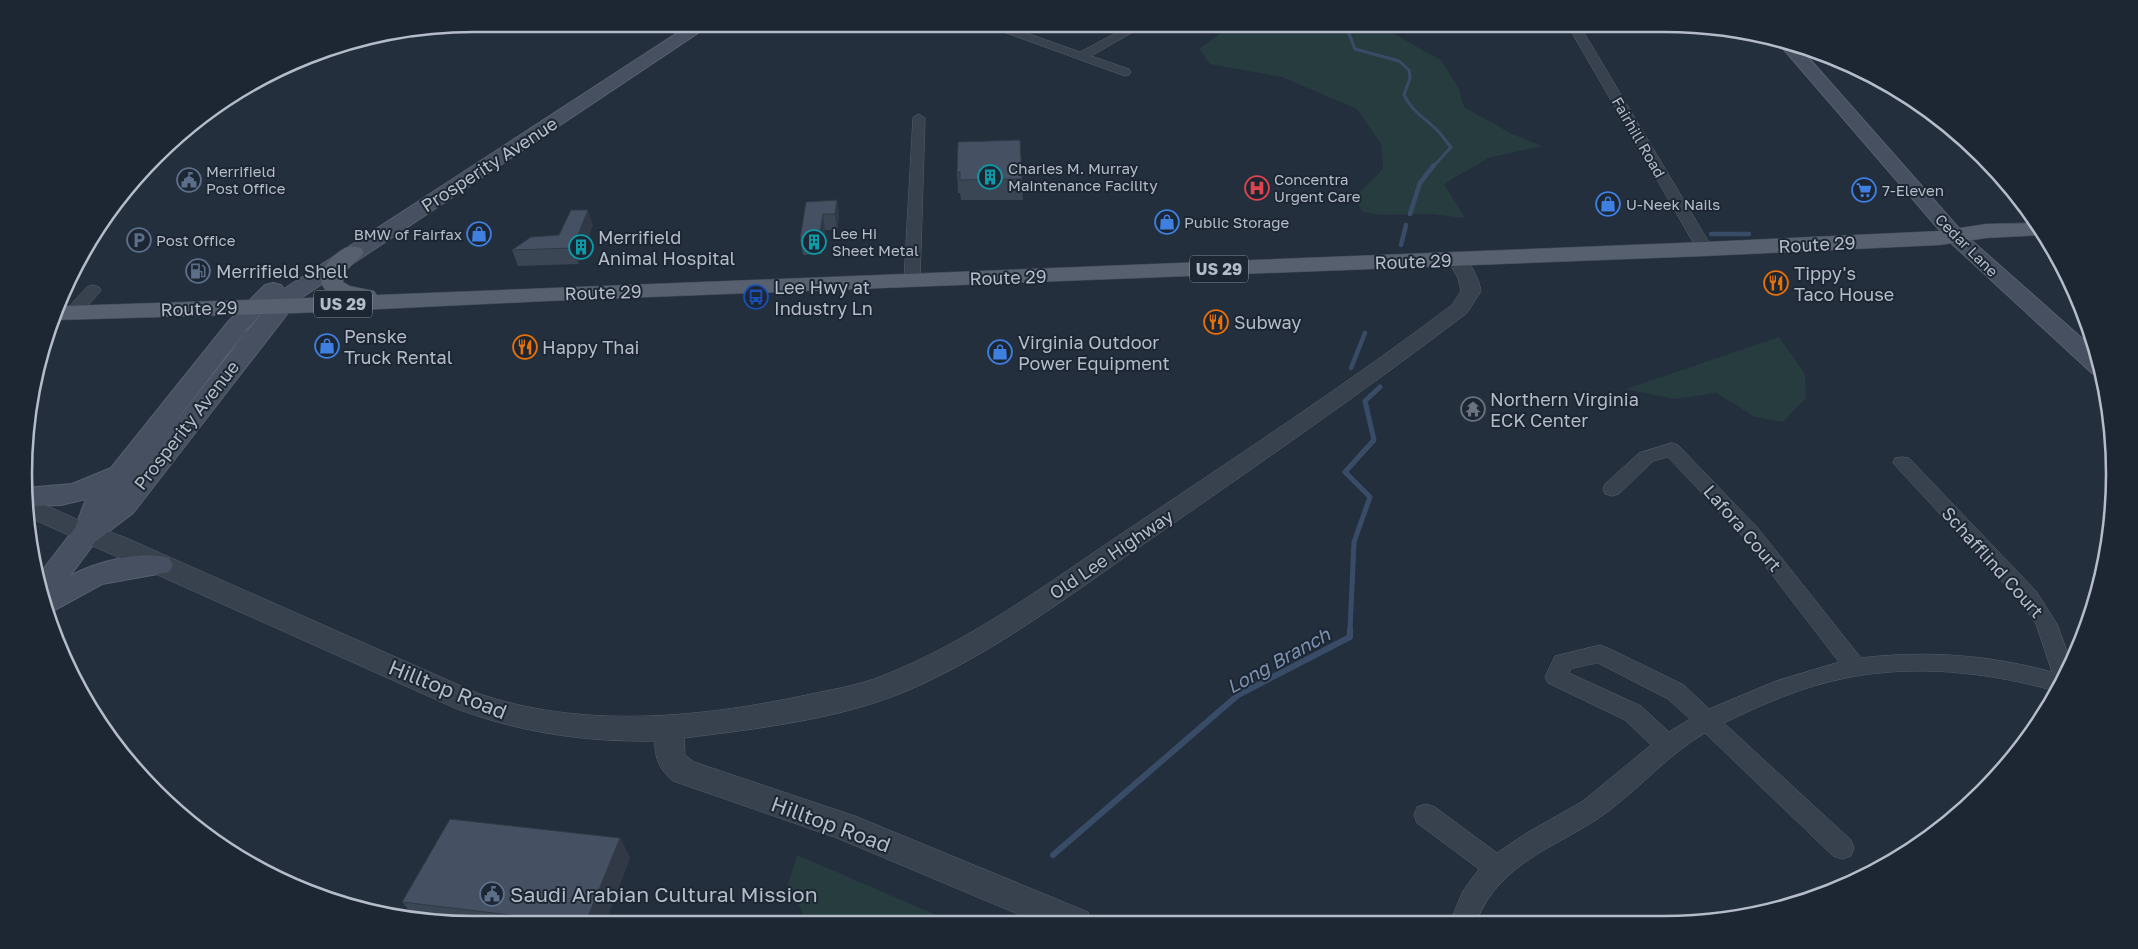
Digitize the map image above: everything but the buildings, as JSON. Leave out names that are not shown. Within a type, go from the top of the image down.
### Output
[{"type":"main road","name":"Prosperity Avenue","points":[[86,534],[97,504],[254,306],[289,279],[668,32]]},
{"type":"main road","name":"Prosperity Avenue","points":[[47,585],[86,534],[123,506],[279,306],[295,291],[689,32]]},
{"type":"main road","name":"Cedar Lane","points":[[1796,53],[1956,237],[2090,359]]},
{"type":"main road","name":"Route 29","points":[[66,313],[1705,249],[1956,237],[1986,231],[2031,229]]},
{"type":"main road","name":"Route 29","points":[[1956,237],[1985,241],[2038,241]]},
{"type":"main road","points":[[353,253],[336,269],[331,277],[333,286],[343,292],[353,294],[407,300]]},
{"type":"main road","points":[[33,497],[52,497],[78,493],[99,486],[122,472]]},
{"type":"main road","points":[[51,600],[94,576],[128,568],[160,565]]},
{"type":"street","points":[[1013,32],[1125,72]]},
{"type":"street","points":[[1081,56],[1126,32]]},
{"type":"street","name":"Fairhill Road","points":[[1578,32],[1705,249]]},
{"type":"street","points":[[912,280],[919,118]]},
{"type":"street","name":"Old Lee Highway","points":[[670,728],[763,716],[862,695],[891,685],[947,660],[977,643],[1239,466],[1460,309],[1471,291],[1468,278],[1457,259]]},
{"type":"street","points":[[66,313],[93,290]]},
{"type":"street","name":"Lafora Court","points":[[1612,489],[1646,457],[1672,449],[1750,532],[1856,667]]},
{"type":"street","name":"Schafflind Court","points":[[1902,463],[2018,584],[2041,611],[2049,627],[2062,667]]},
{"type":"street","name":"Hilltop Road","points":[[34,510],[54,521],[115,544],[466,701],[498,712],[580,727],[670,728],[670,756],[673,764],[684,772],[844,826],[1060,916]]},
{"type":"street","points":[[1667,745],[1633,713],[1556,677],[1563,662],[1600,654],[1676,692],[1842,848]]},
{"type":"street","points":[[1465,916],[1475,892],[1488,876],[1511,857],[1605,800],[1667,745],[1705,721],[1736,707],[1800,682],[1856,667],[1933,662],[1967,664],[2005,670],[2054,682]]},
{"type":"street","points":[[1426,816],[1497,868]]},
{"type":"green space","points":[[1222,32],[1390,32],[1441,60],[1458,87],[1464,107],[1510,133],[1542,146],[1488,158],[1444,184],[1465,218],[1430,214],[1381,215],[1363,212],[1354,198],[1383,169],[1381,144],[1357,109],[1282,77],[1210,64],[1199,49]]},
{"type":"green space","points":[[1779,337],[1805,374],[1806,398],[1783,422],[1755,417],[1716,393],[1674,399],[1626,389]]},
{"type":"green space","points":[[797,855],[938,916],[804,916],[788,884]]},
{"type":"waterway","name":"Long Branch","points":[[1348,32],[1355,49],[1399,61],[1409,70],[1410,78],[1404,95],[1407,101],[1438,131],[1451,147],[1433,167]]},
{"type":"waterway","name":"Long Branch","points":[[1410,214],[1420,183],[1434,165]]},
{"type":"waterway","name":"Long Branch","points":[[1401,245],[1406,225]]},
{"type":"waterway","points":[[1711,234],[1749,234]]},
{"type":"waterway","name":"Long Branch","points":[[1351,368],[1365,333]]},
{"type":"waterway","name":"Long Branch","points":[[1350,630],[1354,542],[1370,497],[1345,472],[1374,440],[1365,401],[1380,387]]},
{"type":"waterway","name":"Long Branch","points":[[1053,855],[1238,695],[1350,637],[1350,630]]},
{"type":"place","name":"Charles M. Murray Maintenance Facility","points":[[990,177]]},
{"type":"place","name":"Merrifield Post Office","points":[[189,180]]},
{"type":"place","name":"Concentra Urgent Care","points":[[1257,188]]},
{"type":"place","name":"7-Eleven","points":[[1864,190]]},
{"type":"place","name":"U-Neek Nails","points":[[1608,204]]},
{"type":"place","name":"Public Storage","points":[[1167,222]]},
{"type":"place","name":"BMW of Fairfax","points":[[479,234]]},
{"type":"place","name":"Post Office","points":[[139,240]]},
{"type":"place","name":"Lee Hi Sheet Metal","points":[[814,242]]},
{"type":"place","name":"Merrifield Animal Hospital","points":[[581,247]]},
{"type":"place","name":"Merrifield Shell","points":[[198,271]]},
{"type":"place","name":"Tippy's Taco House","points":[[1776,283]]},
{"type":"place","name":"Lee Hwy at Industry Ln","points":[[756,297]]},
{"type":"place","name":"Subway","points":[[1216,322]]},
{"type":"place","name":"Penske Truck Rental","points":[[327,346]]},
{"type":"place","name":"Happy Thai","points":[[525,347]]},
{"type":"place","name":"Virginia Outdoor Power Equipment","points":[[1000,352]]},
{"type":"place","name":"Northern Virginia ECK Center","points":[[1473,409]]},
{"type":"place","name":"Saudi Arabian Cultural Mission","points":[[492,894]]}]
